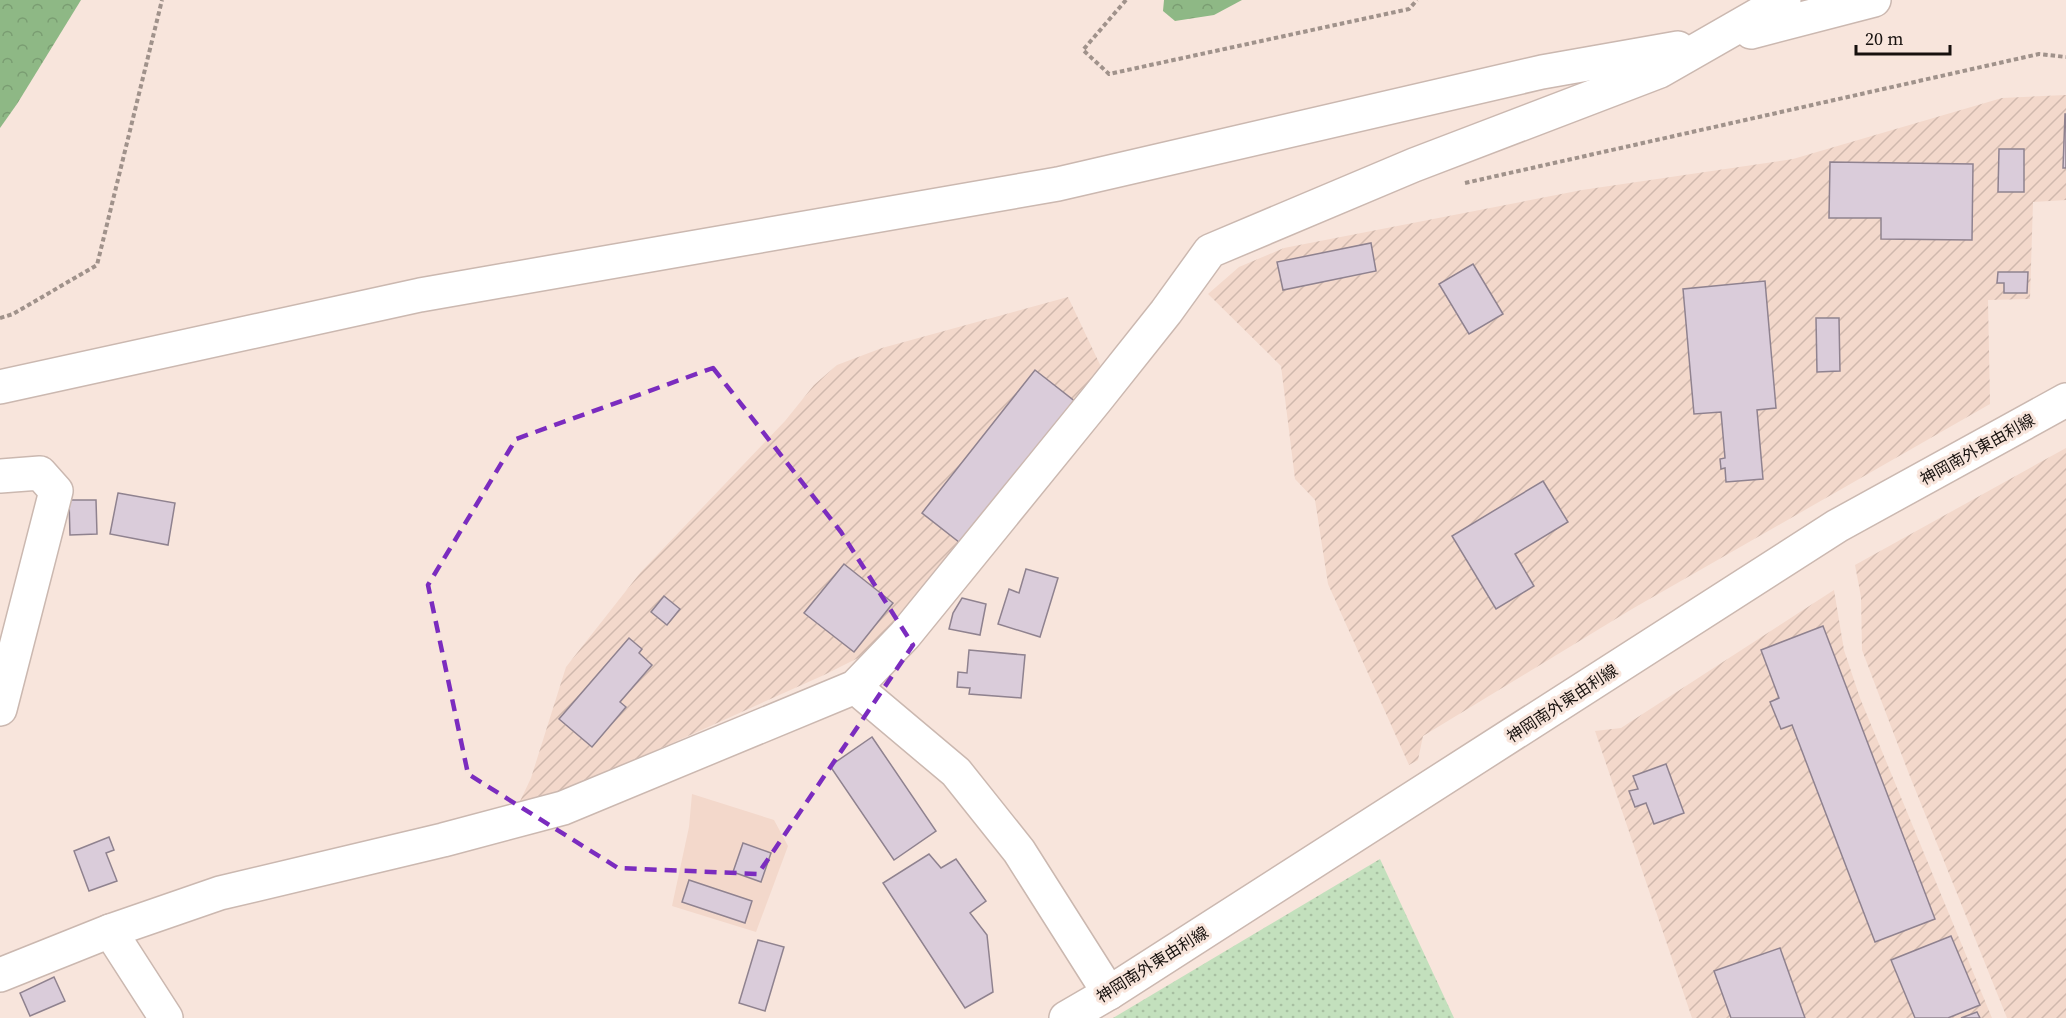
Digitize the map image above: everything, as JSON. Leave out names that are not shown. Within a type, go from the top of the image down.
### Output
[{"type":"street","points":[[0,975],[110,931],[220,893],[443,840],[563,808],[855,687],[905,635],[1117,374],[1210,251],[1414,165],[1660,71],[1784,0]]},
{"type":"street","points":[[0,387],[420,295],[1058,184],[1542,72],[1708,43],[1874,0]]},
{"type":"street","name":"神岡南外東由利線","points":[[1066,1018],[1109,993],[1837,526],[2066,400]]},
{"type":"street","points":[[0,476],[40,473],[56,491],[0,709]]},
{"type":"street","points":[[855,687],[956,772],[1019,851],[1109,993]]},
{"type":"street","points":[[110,931],[166,1018]]},
{"type":"path","points":[[0,318],[14,314],[97,265],[162,0]]},
{"type":"path","points":[[1126,0],[1083,50],[1109,74],[1409,9],[1418,0]]},
{"type":"path","points":[[1463,183],[2039,54],[2066,57]]},
{"type":"highlighted area","points":[[713,368],[841,532],[913,645],[758,874],[618,868],[468,774],[428,585],[516,439]]},
{"type":"shaded area","points":[[2066,95],[2066,200],[2033,202],[2030,299],[1988,300],[1990,404],[1632,609],[1423,736],[1418,760],[1409,765],[1328,584],[1315,500],[1295,479],[1281,366],[1208,294],[1239,267],[1284,248],[1582,190],[1793,159],[2002,98]]},
{"type":"shaded area","points":[[1068,297],[1103,371],[923,604],[862,656],[514,814],[531,778],[566,667],[640,573],[785,421],[814,385],[837,365],[882,348]]},
{"type":"shaded area","points":[[2066,448],[2066,1018],[2007,1018],[1862,650],[1861,597],[1855,565]]},
{"type":"shaded area","points":[[1834,590],[1844,650],[1860,698],[1992,1018],[1692,1018],[1595,731],[1621,728]]},
{"type":"shaded area","points":[[692,794],[774,820],[788,846],[756,932],[672,906],[689,827]]},
{"type":"green space","points":[[0,0],[81,0],[0,128]]},
{"type":"green space","points":[[1164,0],[1242,0],[1214,15],[1175,21],[1163,11]]},
{"type":"green space","points":[[1380,859],[1454,1018],[1113,1018]]},
{"type":"building","points":[[2065,114],[2066,168],[2063,168]]},
{"type":"building","points":[[1999,149],[2024,149],[2024,192],[1998,192]]},
{"type":"building","points":[[1830,162],[1973,164],[1972,240],[1881,239],[1881,218],[1829,218]]},
{"type":"building","points":[[1371,243],[1376,271],[1283,290],[1277,262]]},
{"type":"building","points":[[1473,264],[1503,314],[1469,334],[1439,284]]},
{"type":"building","points":[[1998,272],[2028,272],[2027,293],[2004,293],[2004,283],[1997,283]]},
{"type":"building","points":[[1765,281],[1776,408],[1757,410],[1763,479],[1726,482],[1725,468],[1721,469],[1720,459],[1725,458],[1721,412],[1694,414],[1683,289]]},
{"type":"building","points":[[1816,318],[1839,318],[1840,371],[1817,372]]},
{"type":"building","points":[[1035,370],[1077,403],[964,546],[922,513]]},
{"type":"building","points":[[1543,481],[1568,522],[1515,554],[1534,586],[1496,609],[1452,536]]},
{"type":"building","points":[[118,493],[175,503],[168,545],[110,534]]},
{"type":"building","points":[[69,500],[96,500],[97,534],[70,535]]},
{"type":"building","points":[[844,564],[893,603],[854,652],[804,613]]},
{"type":"building","points":[[1026,569],[1058,578],[1040,637],[998,624],[1009,589],[1019,593]]},
{"type":"building","points":[[664,596],[680,609],[667,625],[651,612]]},
{"type":"building","points":[[962,598],[986,604],[980,635],[949,629],[953,613]]},
{"type":"building","points":[[1823,626],[1935,919],[1875,942],[1792,725],[1781,729],[1770,702],[1779,698],[1761,650]]},
{"type":"building","points":[[629,638],[642,649],[639,653],[652,665],[620,702],[626,707],[592,747],[559,719]]},
{"type":"building","points":[[969,650],[1025,655],[1021,698],[969,694],[970,688],[957,687],[958,672],[967,673]]},
{"type":"building","points":[[872,737],[936,831],[894,860],[830,766]]},
{"type":"building","points":[[1666,764],[1684,813],[1654,824],[1646,803],[1635,807],[1629,791],[1638,789],[1633,776]]},
{"type":"building","points":[[109,837],[114,850],[106,853],[117,881],[89,891],[74,851]]},
{"type":"building","points":[[743,843],[771,853],[761,882],[733,872]]},
{"type":"building","points":[[929,854],[941,868],[956,859],[986,901],[970,913],[987,935],[993,992],[965,1008],[883,883]]},
{"type":"building","points":[[689,880],[752,901],[745,923],[682,902]]},
{"type":"building","points":[[1951,936],[1980,1005],[1948,1018],[1915,1018],[1891,960]]},
{"type":"building","points":[[758,940],[784,947],[765,1011],[739,1003]]},
{"type":"building","points":[[1780,948],[1805,1018],[1731,1018],[1714,971]]},
{"type":"building","points":[[54,977],[65,1001],[30,1016],[20,993]]},
{"type":"building","points":[[1977,1012],[1980,1018],[1961,1018]]}]
